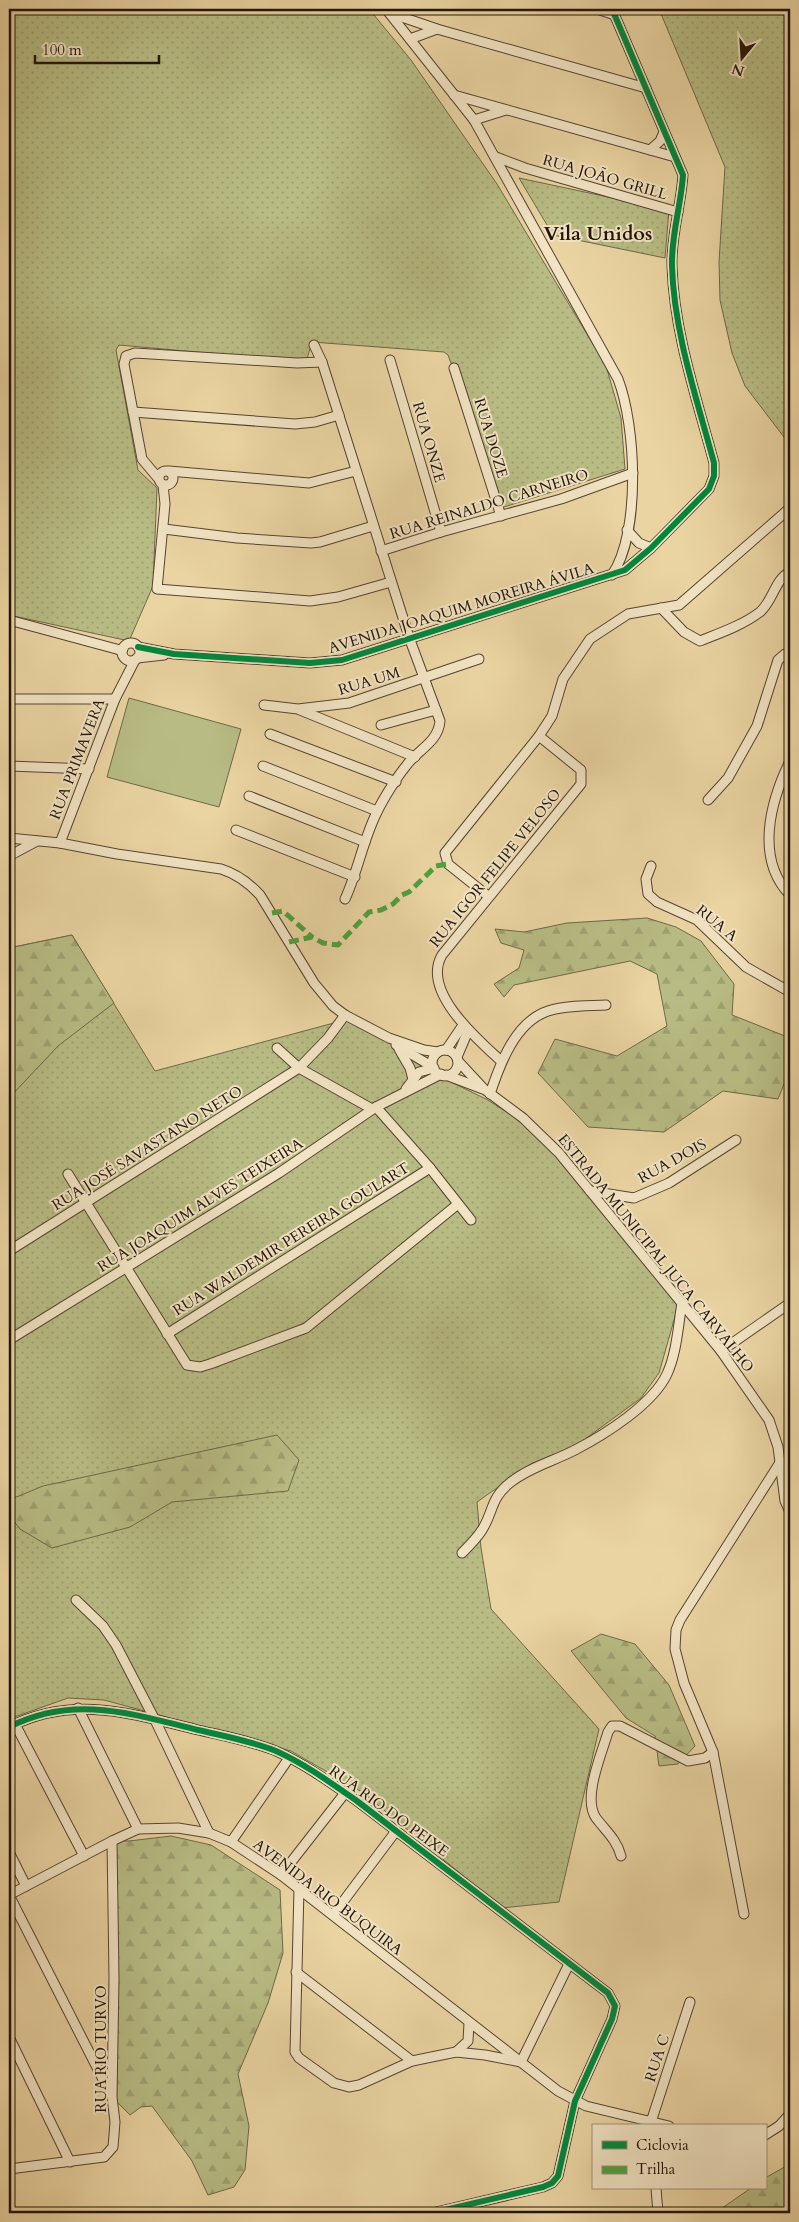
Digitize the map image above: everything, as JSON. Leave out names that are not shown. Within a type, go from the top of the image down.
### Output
[{"type":"street","points":[[597,9],[613,12]]},
{"type":"street","points":[[387,11],[438,29],[646,88]]},
{"type":"street","points":[[387,11],[474,120],[618,379],[627,406],[631,430],[633,473],[627,530],[618,567],[612,575]]},
{"type":"street","name":"AVENIDA JOAQUIM MOREIRA ÁVILA","points":[[138,647],[174,654],[310,663],[342,660],[410,640],[625,570],[651,548],[709,489],[714,476],[714,463],[683,349],[672,267],[672,240],[683,175],[613,12]]},
{"type":"street","points":[[410,39],[438,29]]},
{"type":"street","points":[[618,80],[626,76],[636,64]]},
{"type":"street","points":[[454,95],[675,157]]},
{"type":"street","points":[[474,120],[506,110]]},
{"type":"street","points":[[650,150],[660,141],[664,132]]},
{"type":"street","name":"RUA JOÃO GRILL","points":[[496,157],[525,168],[678,212]]},
{"type":"street","name":"RUA JOÃO GRILL","points":[[507,178],[525,168]]},
{"type":"street","points":[[314,345],[322,362],[410,640],[440,721],[433,740],[406,765],[377,811],[365,842],[355,877],[345,899]]},
{"type":"street","points":[[322,362],[297,363],[129,354],[124,359],[142,459],[150,468],[166,478],[194,475],[308,483],[356,471]]},
{"type":"street","name":"RUA ONZE","points":[[390,360],[441,532]]},
{"type":"street","name":"RUA DOZE","points":[[454,368],[501,516]]},
{"type":"street","points":[[133,412],[294,424],[315,422],[339,415]]},
{"type":"street","name":"RUA REINALDO CARNEIRO","points":[[381,550],[561,499],[633,473]]},
{"type":"street","points":[[166,478],[164,529],[157,589],[310,601],[338,597],[391,582]]},
{"type":"street","points":[[488,896],[448,864],[445,853],[540,736],[552,716],[562,679],[590,639],[628,614],[679,605],[790,508]]},
{"type":"street","points":[[164,529],[237,538],[312,543],[373,526]]},
{"type":"street","points":[[627,530],[639,542],[651,548]]},
{"type":"street","points":[[661,608],[684,632],[700,641],[720,633],[760,612],[771,600],[779,582],[790,572]]},
{"type":"street","points":[[9,620],[120,650],[129,661],[136,659],[140,653],[138,647],[130,644],[123,653]]},
{"type":"street","name":"RUA PRIMAVERA","points":[[121,685],[123,653]]},
{"type":"street","name":"AVENIDA JOAQUIM MOREIRA ÁVILA","points":[[136,659],[174,654]]},
{"type":"street","points":[[708,800],[728,778],[757,726],[778,660],[785,654],[790,654]]},
{"type":"street","name":"RUA PRIMAVERA","points":[[60,842],[89,769],[114,698],[136,659]]},
{"type":"street","name":"RUA UM","points":[[264,705],[298,709],[349,702],[479,659]]},
{"type":"street","points":[[9,699],[114,698]]},
{"type":"street","points":[[298,709],[416,757]]},
{"type":"street","points":[[381,725],[436,710]]},
{"type":"street","points":[[270,734],[396,782]]},
{"type":"street","name":"RUA IGOR FELIPE VELOSO","points":[[501,1061],[466,1028],[441,988],[436,966],[442,955],[488,896],[581,784],[581,770],[540,736]]},
{"type":"street","points":[[790,762],[774,806],[768,832],[771,861],[776,875],[790,895]]},
{"type":"street","points":[[9,766],[89,769]]},
{"type":"street","points":[[262,766],[377,811]]},
{"type":"street","points":[[249,796],[365,842]]},
{"type":"street","points":[[236,830],[355,877]]},
{"type":"street","points":[[9,838],[60,842],[117,854],[221,869],[234,874],[253,887],[260,895],[324,996],[344,1015],[389,1038],[424,1050],[452,1052],[487,1091]]},
{"type":"street","points":[[9,856],[38,840]]},
{"type":"street","name":"RUA A","points":[[651,866],[646,879],[648,894],[652,898],[697,920],[746,967],[790,992]]},
{"type":"street","points":[[487,1091],[501,1061],[516,1037],[534,1018],[557,1009],[606,1005]]},
{"type":"street","name":"RUA JOSÉ SAVASTANO NETO","points":[[9,1251],[299,1068],[328,1038],[344,1015]]},
{"type":"street","points":[[438,1071],[433,1058],[466,1028]]},
{"type":"street","points":[[404,1091],[422,1070],[454,1072],[466,1028]]},
{"type":"street","points":[[389,1038],[408,1063],[413,1079]]},
{"type":"street","points":[[396,1045],[438,1071],[487,1091]]},
{"type":"street","points":[[277,1048],[299,1068],[374,1108],[430,1168],[471,1220]]},
{"type":"street","name":"RUA JOAQUIM ALVES TEIXEIRA","points":[[9,1340],[279,1173],[374,1108],[438,1071]]},
{"type":"street","name":"ESTRADA MUNICIPAL JUCA CARVALHO","points":[[487,1091],[523,1118],[559,1153],[721,1350],[769,1420],[781,1461],[785,1501],[790,1512]]},
{"type":"street","name":"RUA DOIS","points":[[590,1191],[634,1198],[669,1182],[736,1140]]},
{"type":"street","name":"RUA WALDEMIR PEREIRA GOULART","points":[[167,1334],[430,1168]]},
{"type":"street","points":[[68,1174],[187,1365],[200,1368],[306,1328],[458,1204]]},
{"type":"street","points":[[462,1553],[482,1530],[494,1500],[511,1482],[523,1474],[590,1441],[644,1405],[659,1389],[670,1364],[682,1303]]},
{"type":"street","points":[[721,1350],[790,1303]]},
{"type":"street","points":[[744,1914],[713,1752],[684,1683],[675,1649],[676,1630],[680,1620],[781,1461]]},
{"type":"street","points":[[76,1600],[108,1632],[155,1720],[209,1833]]},
{"type":"street","points":[[78,1708],[138,1829]]},
{"type":"street","name":"RUA RIO DO PEIXE","points":[[12,1725],[42,1713],[78,1708],[100,1709],[248,1742],[276,1751],[345,1793],[396,1830],[608,1993],[614,2006],[612,2020],[575,2101],[562,2167],[558,2176],[552,2183],[543,2187],[432,2213]]},
{"type":"street","points":[[12,1725],[84,1856]]},
{"type":"street","points":[[621,1856],[618,1845],[595,1816],[591,1800],[593,1782],[608,1732],[612,1726],[620,1726],[688,1761],[705,1758],[713,1752]]},
{"type":"street","points":[[230,1842],[290,1758]]},
{"type":"street","points":[[281,1875],[345,1793]]},
{"type":"street","name":"AVENIDA RIO BUQUIRA","points":[[9,1895],[138,1829],[178,1828],[209,1833],[230,1842],[299,1888],[558,2091],[575,2101],[599,2110],[659,2124]]},
{"type":"street","points":[[333,1915],[396,1830]]},
{"type":"street","name":"RUA RIO TURVO","points":[[9,2169],[104,2157],[110,2152],[115,2139],[112,2097],[114,1979],[112,1841]]},
{"type":"street","points":[[9,1852],[26,1886]]},
{"type":"street","points":[[299,1888],[294,2043],[299,2058],[334,2083],[349,2087],[359,2085],[412,2061],[456,2052],[485,2055],[520,2062],[569,1964]]},
{"type":"street","points":[[9,1895],[112,2097]]},
{"type":"street","points":[[296,1972],[412,2061]]},
{"type":"street","name":"RUA C","points":[[651,2122],[690,2002]]},
{"type":"street","points":[[456,2052],[468,2041],[470,2023]]},
{"type":"street","points":[[9,2037],[70,2162]]},
{"type":"street","points":[[766,2134],[790,2114]]},
{"type":"street","points":[[656,2190],[658,2213]]},
{"type":"green space","points":[[9,9],[369,9],[411,60],[497,184],[606,366],[621,418],[625,469],[504,507],[448,355],[444,352],[312,342],[306,362],[119,345],[116,350],[138,470],[157,488],[153,586],[129,641],[9,615]]},
{"type":"green space","points":[[659,9],[790,9],[790,445],[745,386],[732,353],[720,300],[719,262],[725,167]]},
{"type":"green space","points":[[519,178],[669,210],[665,258],[553,235]]},
{"type":"green space","points":[[129,698],[241,729],[219,807],[107,777]]},
{"type":"green space","points":[[647,918],[676,927],[701,941],[734,984],[732,1015],[790,1038],[790,1069],[778,1099],[723,1091],[664,1132],[588,1127],[538,1073],[555,1039],[617,1056],[667,1026],[657,974],[630,961],[514,985],[504,997],[494,984],[519,968],[524,950],[501,943],[495,929],[524,932],[567,923]]},
{"type":"green space","points":[[72,935],[155,1071],[345,1020],[399,1048],[451,1082],[486,1099],[521,1121],[555,1155],[678,1306],[659,1373],[641,1398],[577,1445],[531,1464],[477,1502],[481,1548],[491,1609],[599,1729],[559,1902],[502,1908],[362,1792],[291,1751],[104,1700],[68,1698],[9,1719],[9,948]]},
{"type":"green space","points":[[72,935],[114,1003],[58,1046],[9,1098],[9,948]]},
{"type":"green space","points":[[277,1435],[299,1460],[288,1491],[172,1502],[130,1527],[52,1548],[20,1529],[9,1515],[9,1500],[43,1486]]},
{"type":"green space","points":[[601,1634],[635,1644],[669,1685],[695,1746],[678,1764],[659,1766],[655,1736],[626,1718],[571,1651]]},
{"type":"green space","points":[[171,1836],[211,1845],[280,1890],[283,1953],[268,2003],[238,2074],[249,2126],[245,2170],[234,2187],[208,2195],[192,2161],[152,2106],[141,2107],[130,2115],[112,2097],[112,1841]]},
{"type":"green space","points":[[790,2164],[790,2213],[715,2213],[748,2190],[766,2190],[766,2177]]},
{"type":"marked path","points":[[289,942],[312,937],[323,943],[338,945],[369,912],[381,910],[393,904],[402,895],[409,892],[436,866],[448,864]]},
{"type":"marked path","points":[[272,913],[283,911],[312,937]]},
{"type":"cycle path","points":[[138,647],[174,654],[310,663],[342,660],[625,570],[651,548],[709,489],[714,476],[714,463],[687,366],[674,291],[672,254],[683,175],[612,9]]},
{"type":"cycle path","points":[[9,1727],[33,1717],[57,1711],[103,1710],[150,1718],[267,1747],[308,1768],[357,1801],[608,1993],[615,2006],[612,2019],[575,2101],[558,2176],[552,2183],[543,2187],[432,2213]]},
{"type":"district","name":"Vila Unidos","points":[[598,233]]}]
